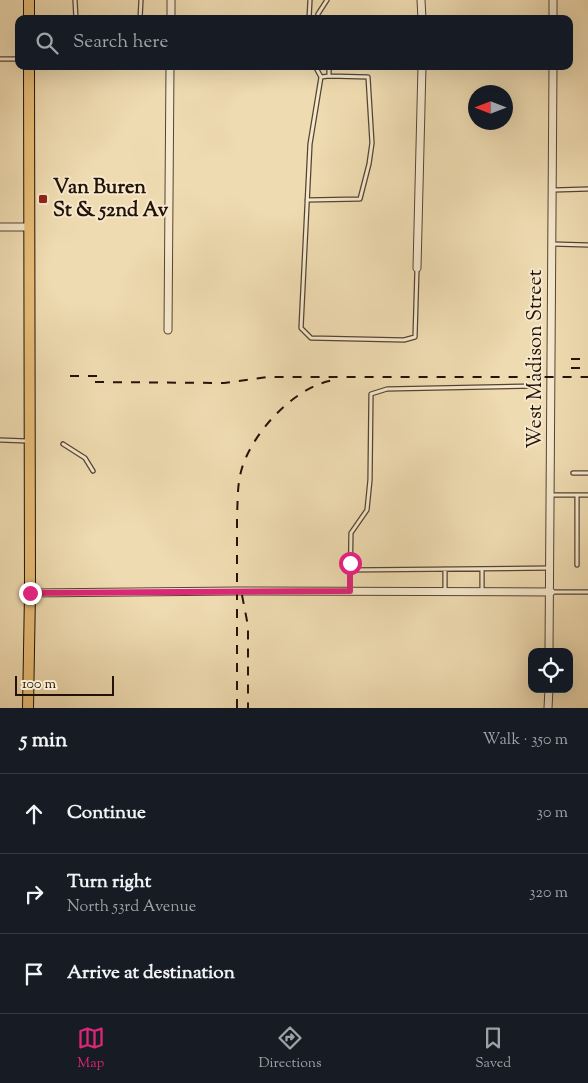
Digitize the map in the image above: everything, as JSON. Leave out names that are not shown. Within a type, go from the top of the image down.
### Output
[{"type":"main road","points":[[29,0],[29,15]]},
{"type":"main road","points":[[28,708],[30,593],[29,70]]},
{"type":"street","points":[[171,0],[171,15]]},
{"type":"street","points":[[421,0],[422,15]]},
{"type":"street","points":[[553,15],[554,0]]},
{"type":"street","points":[[168,330],[170,70]]},
{"type":"street","points":[[417,268],[422,70]]},
{"type":"street","name":"West Madison Street","points":[[550,648],[553,70]]},
{"type":"street","points":[[0,227],[28,227]]},
{"type":"street","points":[[30,593],[551,592]]},
{"type":"street","points":[[548,708],[549,693]]},
{"type":"lane","points":[[75,0],[76,15]]},
{"type":"lane","points":[[140,15],[141,0]]},
{"type":"lane","points":[[309,15],[310,0]]},
{"type":"lane","points":[[318,15],[327,0]]},
{"type":"lane","points":[[0,59],[15,59]]},
{"type":"lane","points":[[317,70],[321,76],[310,144],[301,328],[312,338],[404,340],[415,337],[417,268]]},
{"type":"lane","points":[[329,70],[329,76]]},
{"type":"lane","points":[[307,200],[360,199],[372,143],[368,77],[321,76]]},
{"type":"lane","points":[[553,190],[588,189]]},
{"type":"lane","points":[[553,244],[588,245]]},
{"type":"lane","points":[[350,591],[352,533],[367,510],[370,480],[370,394],[387,389],[535,386]]},
{"type":"lane","points":[[0,440],[30,441]]},
{"type":"lane","points":[[63,444],[85,458],[93,471]]},
{"type":"lane","points":[[572,473],[588,474]]},
{"type":"lane","points":[[551,495],[588,495]]},
{"type":"lane","points":[[577,495],[577,566]]},
{"type":"lane","points":[[350,570],[551,568]]},
{"type":"lane","points":[[445,569],[445,591]]},
{"type":"lane","points":[[482,569],[482,591]]},
{"type":"lane","points":[[551,592],[588,592]]},
{"type":"railway","points":[[571,359],[588,359]]},
{"type":"railway","points":[[571,368],[588,368]]},
{"type":"railway","points":[[70,376],[105,376]]},
{"type":"railway","points":[[95,382],[224,383],[268,377],[588,377]]},
{"type":"railway","points":[[237,708],[237,515],[240,474],[256,440],[278,413],[305,391],[319,384],[334,380]]},
{"type":"railway","points":[[242,595],[248,626],[248,708]]},
{"type":"place","name":"Van Buren St & 52nd Av","points":[[43,199]]},
{"type":"route","points":[[30,593],[350,591],[350,563]]}]
